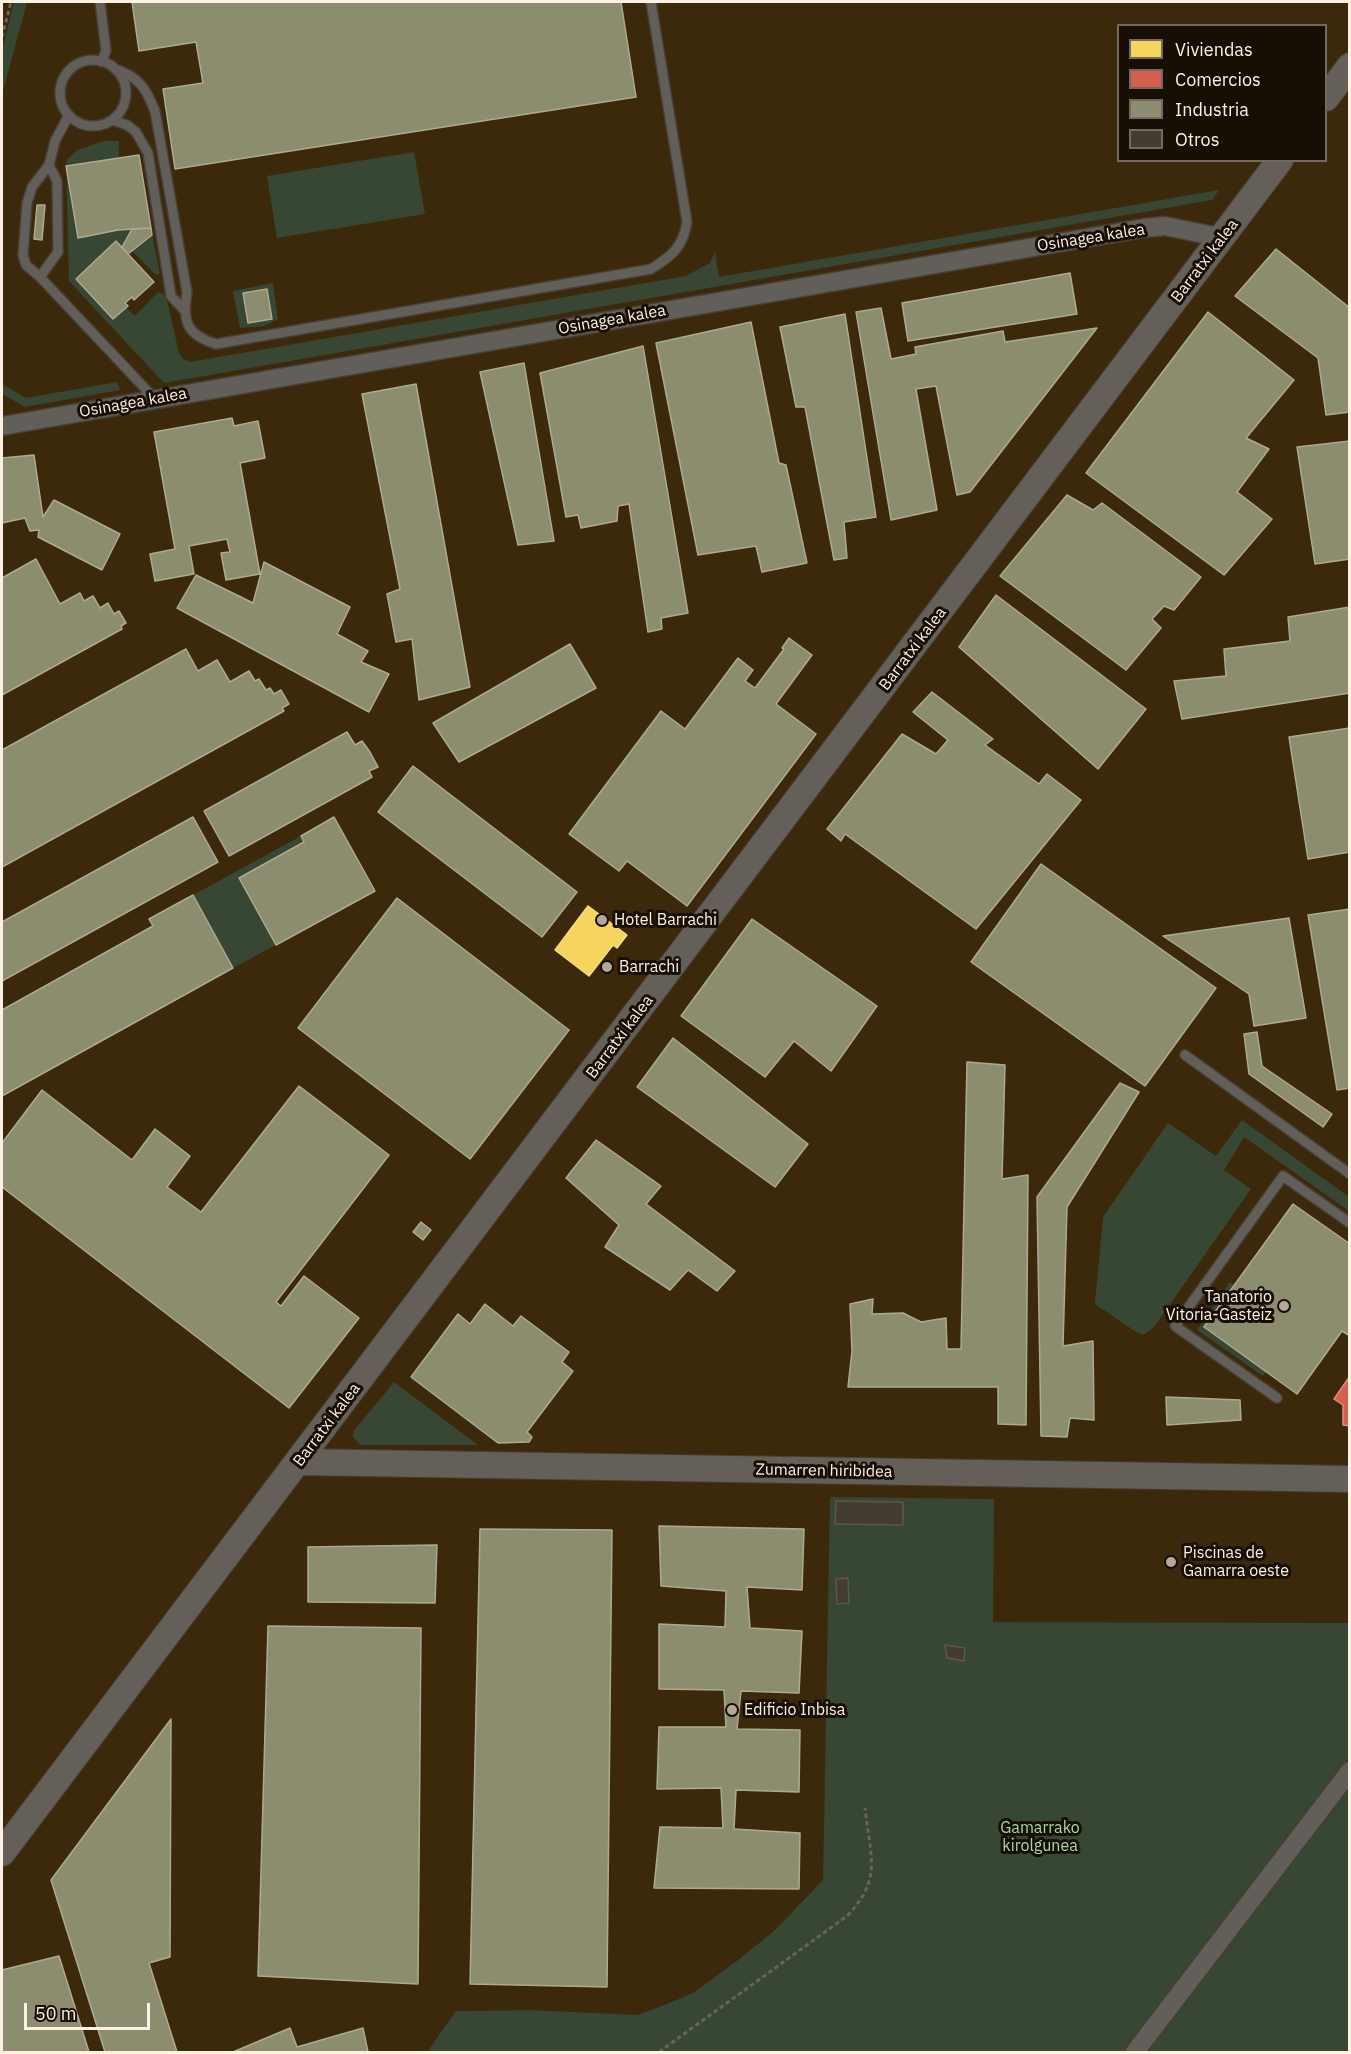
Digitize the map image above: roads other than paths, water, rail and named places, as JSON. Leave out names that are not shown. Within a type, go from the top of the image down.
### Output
[{"type":"street","points":[[1327,97],[1350,66]]},
{"type":"street","name":"Barratxi kalea","points":[[2,1853],[1279,162]]},
{"type":"street","name":"Osinagea kalea","points":[[2,426],[1144,228],[1165,226],[1223,238]]},
{"type":"street","name":"Zumarren hiribidea","points":[[299,1462],[1350,1479]]},
{"type":"street","points":[[1135,2052],[1350,1771]]},
{"type":"lane","points":[[99,2],[106,50],[102,62]]},
{"type":"lane","points":[[115,69],[124,81],[126,95],[122,109],[112,120],[98,126],[84,125],[69,115],[62,106],[60,92],[64,77],[74,66],[87,61],[102,62],[133,75],[145,86],[155,111],[187,292],[184,310],[190,330],[199,339],[216,344],[651,269],[673,255],[684,239],[687,222],[651,2]]},
{"type":"lane","points":[[69,115],[55,141],[49,165],[32,187],[29,195],[23,255],[26,265],[155,399]]},
{"type":"lane","points":[[112,120],[127,125],[136,132],[148,153],[171,296],[184,310]]},
{"type":"lane","points":[[40,277],[58,252],[57,181],[49,165]]},
{"type":"lane","points":[[1185,1055],[1350,1174]]},
{"type":"lane","points":[[1277,1398],[1175,1326],[1283,1176],[1350,1223]]},
{"type":"place","name":"Hotel Barrachi","points":[[602,920]]},
{"type":"place","name":"Barrachi","points":[[607,967]]},
{"type":"place","name":"Tanatorio Vitoria-Gasteiz","points":[[1284,1306]]},
{"type":"place","name":"Piscinas de Gamarra oeste","points":[[1171,1562]]},
{"type":"place","name":"Edificio Inbisa","points":[[732,1710]]},
{"type":"park label","name":"Gamarrako kirolgunea","points":[[1040,1837]]}]
